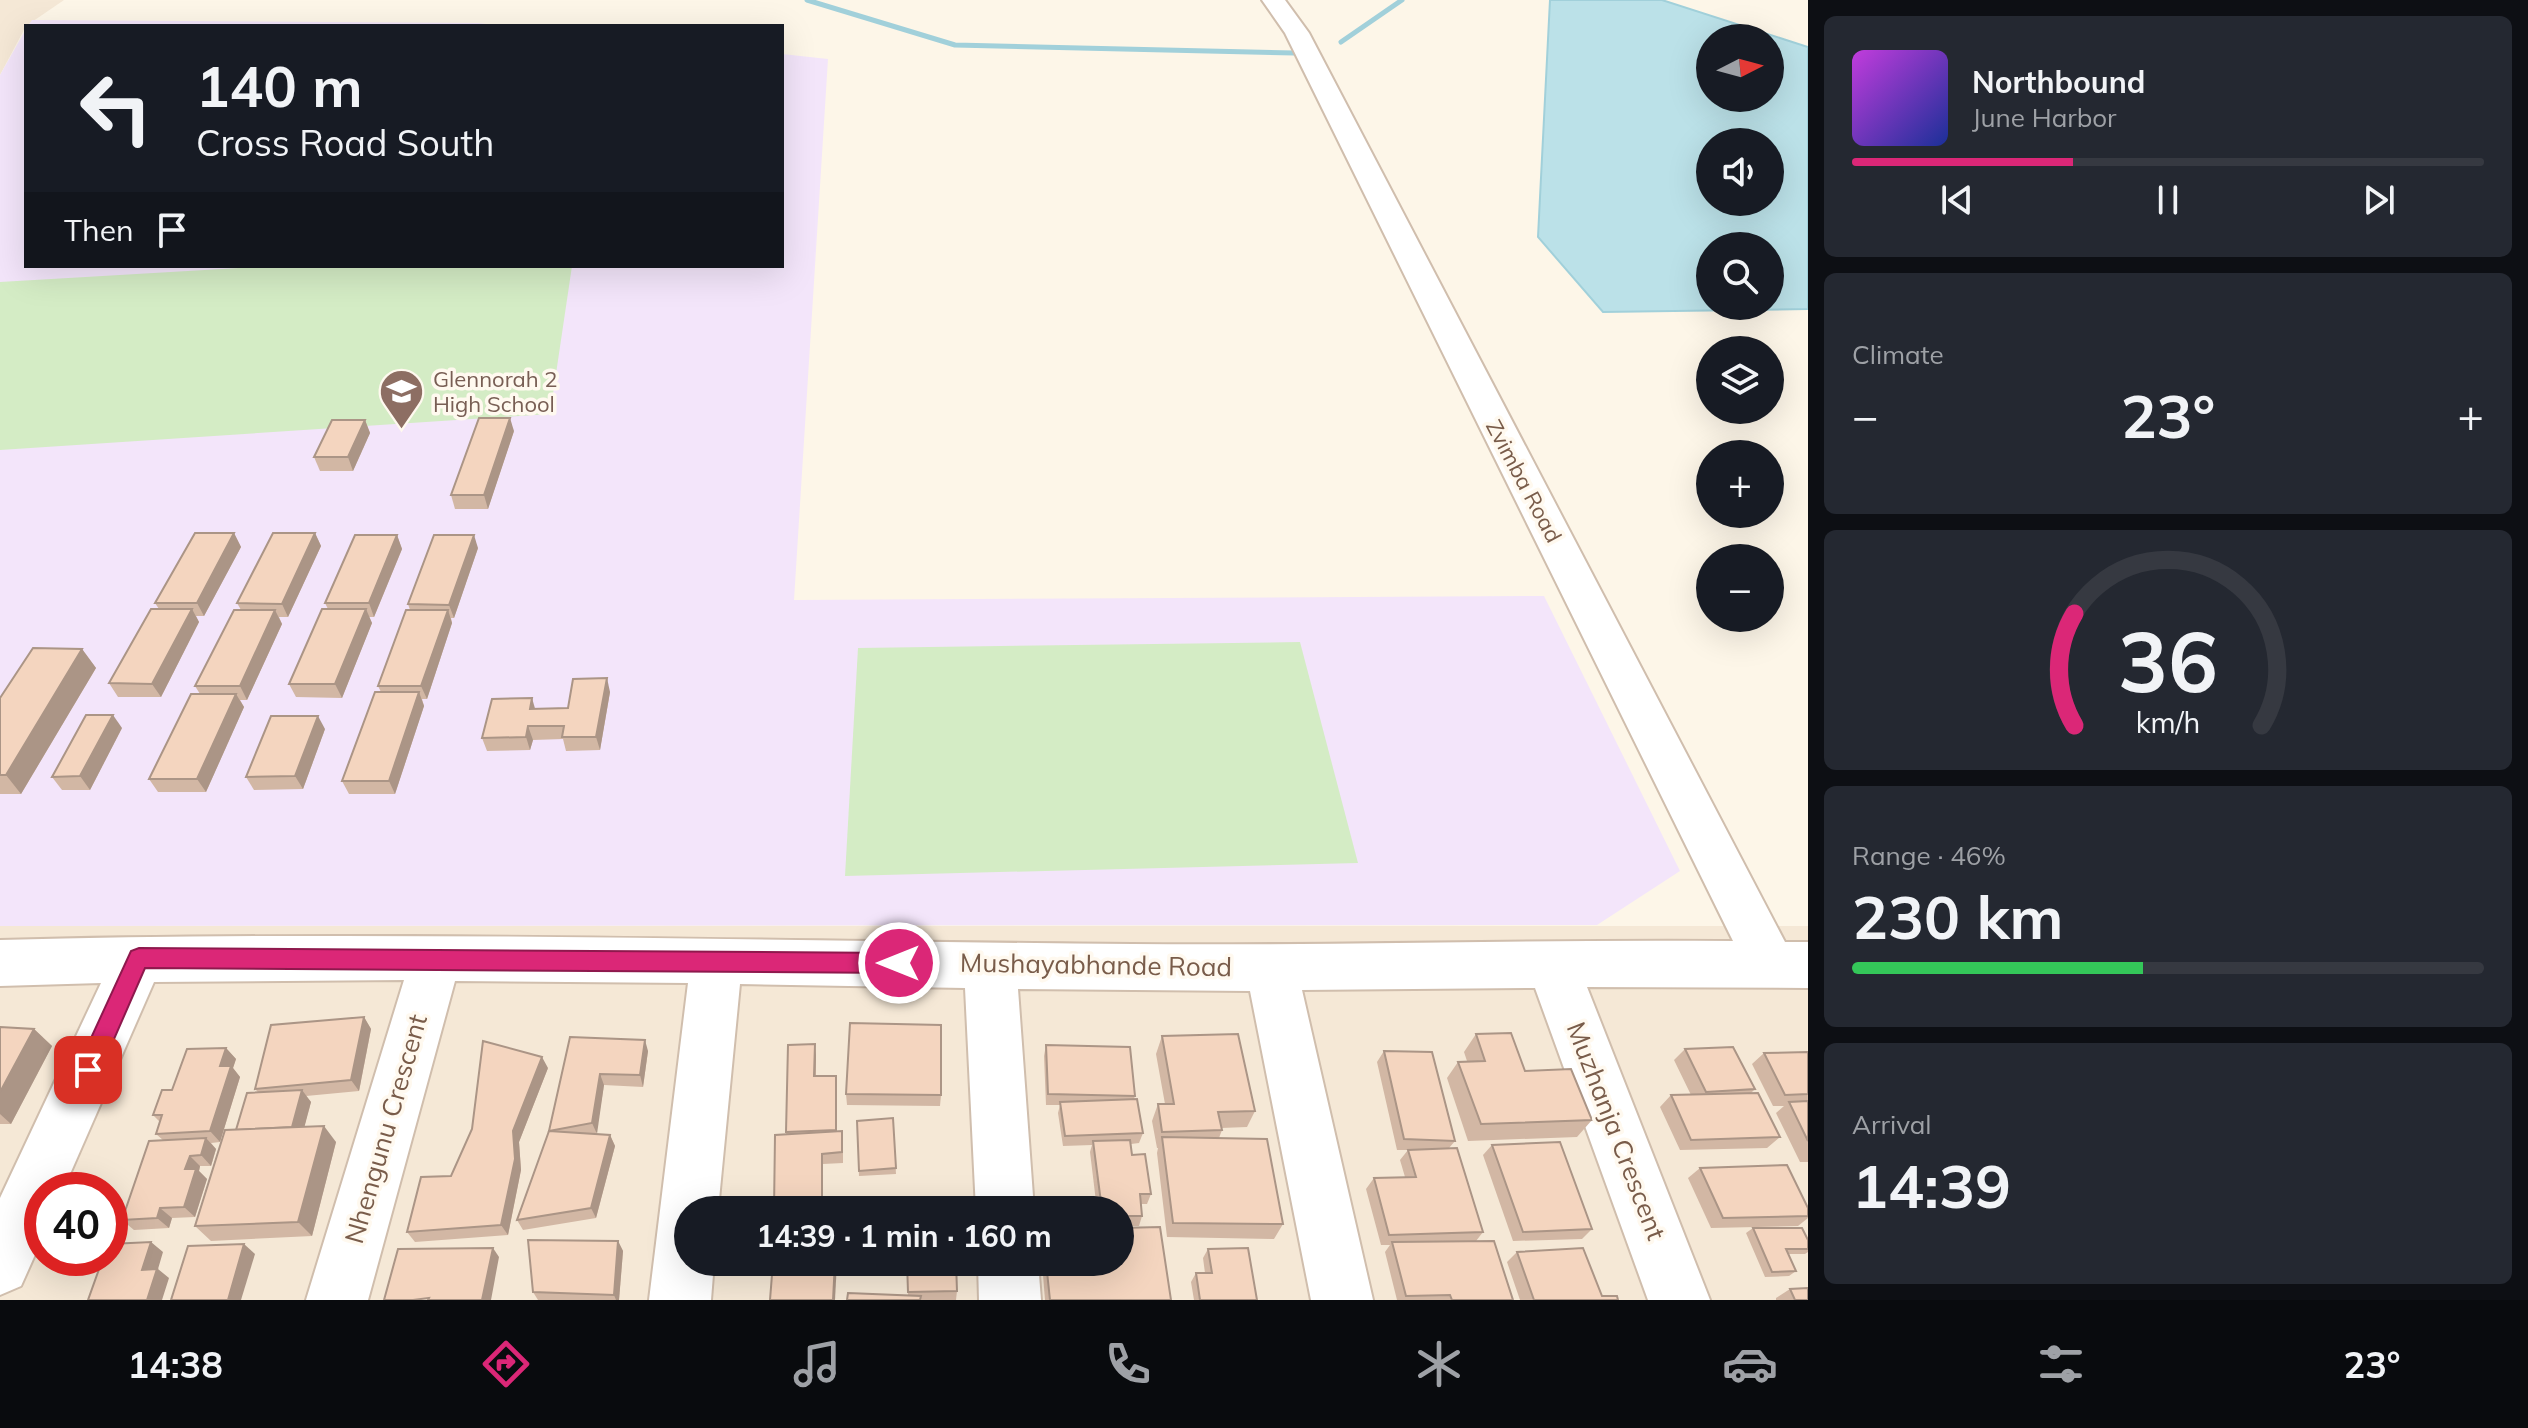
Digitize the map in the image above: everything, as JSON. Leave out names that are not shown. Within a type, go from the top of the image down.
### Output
[{"type":"street","name":"Zvimba Road","points":[[1273,0],[1297,33],[1789,965]]},
{"type":"street","name":"Mushayabhande Road","points":[[0,963],[139,958],[436,958],[1271,966],[1552,963],[1789,965]]},
{"type":"street","points":[[0,1265],[139,958]]},
{"type":"street","name":"Nhengunu Crescent","points":[[337,1300],[436,958]]},
{"type":"street","points":[[691,1196],[716,962]]},
{"type":"street","points":[[990,963],[1004,1196]]},
{"type":"street","name":"Muzhanja Crescent","points":[[1552,963],[1679,1300]]},
{"type":"street","points":[[1271,966],[1342,1300]]},
{"type":"street","points":[[680,1300],[682,1276]]},
{"type":"street","points":[[1009,1276],[1010,1300]]},
{"type":"shaded area","points":[[0,0],[64,0],[29,24],[24,24],[24,30],[0,75]]},
{"type":"shaded area","points":[[32,20],[486,24],[29,24]]},
{"type":"shaded area","name":"Glennorah 2 High School","points":[[24,33],[24,268],[784,268],[784,54],[828,59],[794,600],[1544,596],[1680,871],[1597,925],[0,926],[0,75]]},
{"type":"shaded area","points":[[0,926],[1808,926],[1808,1300],[0,1300]]},
{"type":"green space","points":[[238,268],[572,268],[550,414],[0,450],[0,282]]},
{"type":"green space","points":[[1300,642],[1358,863],[845,876],[858,648]]},
{"type":"water","points":[[1550,0],[1662,0],[1737,24],[1696,24],[1696,112],[1784,112],[1784,39],[1808,47],[1808,309],[1784,309],[1784,232],[1696,232],[1696,311],[1603,312],[1538,237]]},
{"type":"building","points":[[479,418],[510,418],[484,495],[451,495]]},
{"type":"building","points":[[332,420],[365,420],[348,457],[314,457]]},
{"type":"building","points":[[195,533],[234,533],[197,603],[155,603]]},
{"type":"building","points":[[273,533],[315,533],[282,604],[237,603]]},
{"type":"building","points":[[355,535],[397,535],[369,603],[325,603]]},
{"type":"building","points":[[434,535],[474,535],[449,605],[408,604]]},
{"type":"building","points":[[151,609],[192,609],[152,684],[109,683]]},
{"type":"building","points":[[322,609],[366,609],[335,684],[289,684]]},
{"type":"building","points":[[234,610],[275,610],[240,686],[195,686]]},
{"type":"building","points":[[406,610],[448,610],[421,686],[378,686]]},
{"type":"building","points":[[33,648],[82,649],[6,775],[0,775],[0,698]]},
{"type":"building","points":[[607,678],[596,737],[562,737],[564,726],[528,726],[526,737],[482,738],[492,699],[532,698],[530,709],[568,708],[573,679]]},
{"type":"building","points":[[375,692],[419,692],[389,781],[342,781]]},
{"type":"building","points":[[191,694],[236,694],[197,779],[149,779]]},
{"type":"building","points":[[86,715],[113,715],[80,776],[52,777]]},
{"type":"building","points":[[271,716],[318,716],[295,776],[246,777]]},
{"type":"building","points":[[364,1017],[351,1080],[255,1089],[271,1025]]},
{"type":"building","points":[[850,1023],[941,1025],[941,1095],[846,1094]]},
{"type":"building","points":[[0,1027],[34,1029],[0,1092]]},
{"type":"building","points":[[1511,1033],[1525,1071],[1571,1069],[1592,1120],[1481,1124],[1458,1062],[1485,1061],[1476,1034]]},
{"type":"building","points":[[1238,1034],[1255,1111],[1218,1112],[1222,1130],[1162,1132],[1158,1104],[1174,1104],[1162,1036]]},
{"type":"building","points":[[570,1037],[645,1040],[640,1075],[600,1074],[592,1123],[549,1131]]},
{"type":"building","points":[[483,1041],[542,1057],[513,1131],[515,1159],[501,1225],[407,1232],[421,1177],[451,1176],[472,1129]]},
{"type":"building","points":[[815,1044],[814,1076],[836,1076],[836,1130],[786,1132],[788,1045]]},
{"type":"building","points":[[1046,1045],[1130,1047],[1135,1096],[1048,1094]]},
{"type":"building","points":[[1733,1047],[1755,1089],[1706,1092],[1685,1049]]},
{"type":"building","points":[[226,1048],[220,1066],[231,1066],[210,1131],[156,1134],[162,1115],[153,1115],[162,1090],[172,1090],[187,1049]]},
{"type":"building","points":[[1384,1051],[1432,1052],[1455,1141],[1404,1139]]},
{"type":"building","points":[[1808,1052],[1808,1094],[1785,1095],[1764,1053]]},
{"type":"building","points":[[302,1090],[292,1127],[236,1130],[247,1093]]},
{"type":"building","points":[[1758,1093],[1780,1137],[1691,1140],[1671,1095]]},
{"type":"building","points":[[1137,1099],[1143,1133],[1065,1136],[1060,1102]]},
{"type":"building","points":[[1808,1101],[1808,1141],[1789,1102]]},
{"type":"building","points":[[893,1118],[896,1168],[859,1171],[857,1121]]},
{"type":"building","points":[[324,1126],[298,1222],[195,1226],[225,1130]]},
{"type":"building","points":[[549,1131],[610,1135],[591,1208],[517,1220]]},
{"type":"building","points":[[842,1131],[842,1152],[822,1154],[822,1196],[774,1196],[775,1135]]},
{"type":"building","points":[[1162,1137],[1267,1139],[1283,1224],[1173,1223]]},
{"type":"building","points":[[206,1138],[201,1155],[190,1156],[185,1169],[196,1169],[184,1207],[160,1208],[157,1218],[128,1220],[128,1202],[149,1141]]},
{"type":"building","points":[[1130,1140],[1132,1155],[1145,1154],[1151,1194],[1140,1194],[1142,1216],[1134,1216],[1134,1196],[1100,1196],[1093,1141]]},
{"type":"building","points":[[1560,1142],[1592,1229],[1523,1232],[1492,1145]]},
{"type":"building","points":[[1457,1148],[1483,1232],[1389,1235],[1374,1178],[1416,1177],[1408,1150]]},
{"type":"building","points":[[1787,1165],[1808,1208],[1808,1216],[1723,1218],[1700,1168]]},
{"type":"building","points":[[1160,1227],[1171,1300],[1050,1300],[1047,1276],[1134,1276],[1134,1228]]},
{"type":"building","points":[[1753,1228],[1802,1228],[1808,1240],[1808,1249],[1786,1249],[1796,1271],[1772,1272]]},
{"type":"building","points":[[528,1240],[618,1241],[614,1295],[533,1292]]},
{"type":"building","points":[[1494,1241],[1513,1300],[1452,1300],[1450,1295],[1406,1296],[1392,1242]]},
{"type":"building","points":[[151,1242],[142,1270],[157,1269],[147,1300],[88,1300],[97,1276],[128,1276],[128,1243]]},
{"type":"building","points":[[244,1244],[228,1300],[171,1300],[188,1246]]},
{"type":"building","points":[[493,1248],[482,1300],[384,1300],[398,1249]]},
{"type":"building","points":[[1248,1248],[1257,1300],[1200,1300],[1196,1273],[1212,1273],[1208,1249]]},
{"type":"building","points":[[1583,1248],[1602,1296],[1617,1296],[1618,1300],[1534,1300],[1517,1252]]},
{"type":"building","points":[[772,1276],[834,1276],[833,1300],[770,1300]]},
{"type":"building","points":[[907,1276],[956,1276],[957,1291],[908,1292]]},
{"type":"building","points":[[1808,1288],[1808,1300],[1795,1300],[1790,1289]]},
{"type":"building","points":[[848,1293],[921,1296],[920,1300],[847,1300]]},
{"type":"waterway","points":[[807,0],[955,45],[1294,53]]},
{"type":"waterway","points":[[1341,42],[1402,0]]},
{"type":"place","name":"Glennorah 2 High School","points":[[402,431]]},
{"type":"route","points":[[88,1070],[139,958],[899,963]]}]
